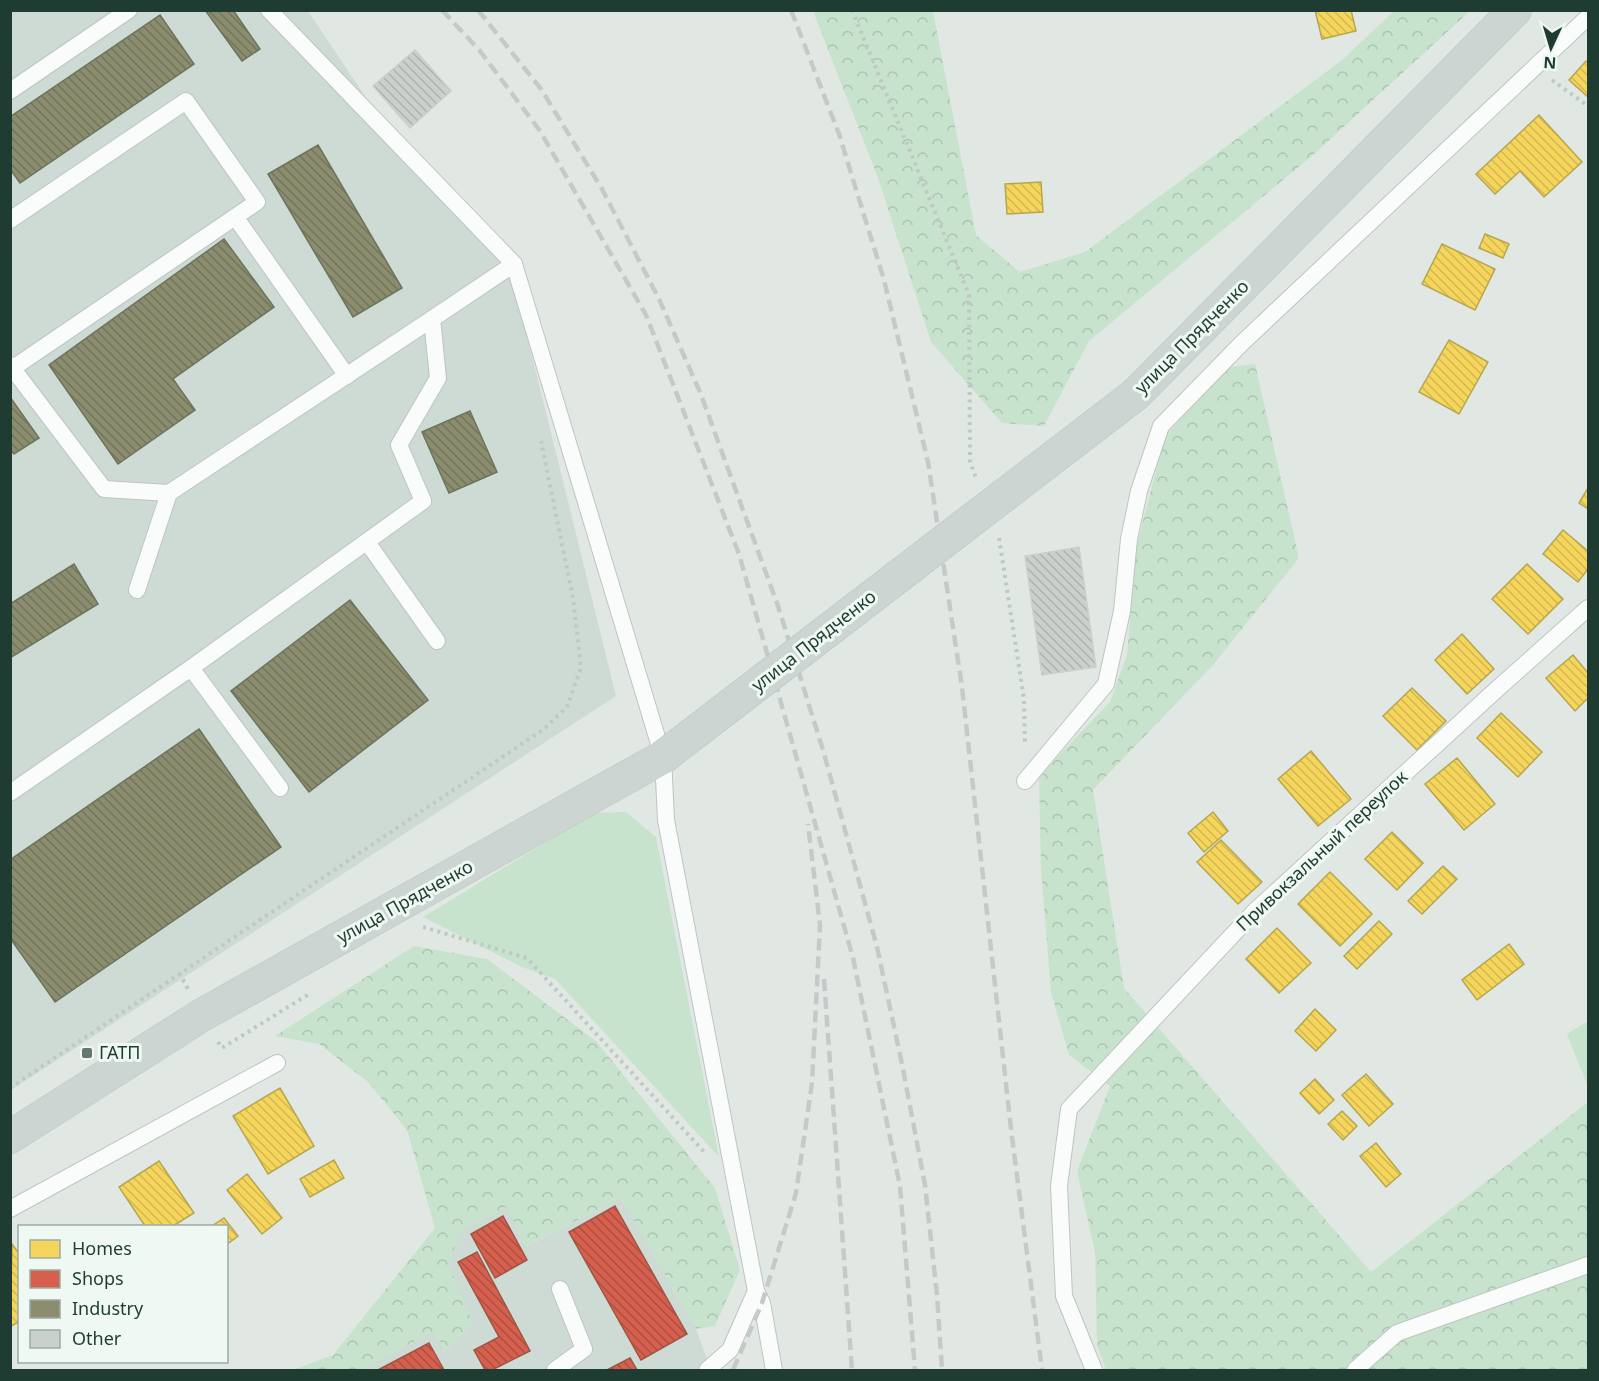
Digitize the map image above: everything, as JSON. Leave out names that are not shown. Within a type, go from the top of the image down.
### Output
[{"type":"main road","name":"улица Прядченко","points":[[10,1137],[202,1015],[663,757],[1136,394],[1515,10]]},
{"type":"lane","points":[[10,91],[129,10]]},
{"type":"lane","points":[[269,10],[514,264],[663,757],[666,820],[756,1291],[762,1303],[774,1371]]},
{"type":"lane","points":[[1025,781],[1106,684],[1122,611],[1129,538],[1139,491],[1161,426],[1242,343],[1588,17]]},
{"type":"lane","points":[[10,220],[186,101],[257,202],[12,367],[104,489],[169,493],[514,264]]},
{"type":"lane","points":[[236,218],[347,376]]},
{"type":"lane","points":[[10,793],[191,668],[423,501],[399,445],[438,378],[432,319]]},
{"type":"lane","points":[[137,590],[169,493]]},
{"type":"lane","points":[[367,542],[437,641]]},
{"type":"lane","name":"Привокзальный переулок","points":[[1094,1371],[1064,1296],[1059,1186],[1069,1109],[1255,911],[1588,608]]},
{"type":"lane","points":[[191,668],[280,788]]},
{"type":"lane","points":[[10,1209],[278,1063]]},
{"type":"lane","points":[[1355,1371],[1396,1333],[1588,1265]]},
{"type":"lane","points":[[555,1371],[584,1349],[560,1289]]},
{"type":"lane","points":[[707,1371],[730,1350],[756,1291]]},
{"type":"path","points":[[852,10],[969,295],[970,461],[977,481]]},
{"type":"path","points":[[1534,68],[1588,106]]},
{"type":"path","points":[[10,1088],[543,729],[567,708],[581,668],[573,598],[540,436]]},
{"type":"path","points":[[996,531],[1000,541],[1024,699],[1025,781]]},
{"type":"path","points":[[419,926],[527,958],[736,1188]]},
{"type":"path","points":[[179,974],[222,1048],[311,993]]},
{"type":"shaded area","points":[[11,11],[308,11],[410,163],[511,271],[616,696],[11,1090]]},
{"type":"shaded area","points":[[621,1198],[696,1329],[711,1370],[360,1370],[434,1331],[445,1352],[447,1263],[462,1230],[506,1207],[527,1246]]},
{"type":"green space","points":[[813,11],[933,11],[976,235],[1020,272],[1085,252],[1342,60],[1394,11],[1470,11],[1312,156],[1089,341],[1044,426],[1002,423],[931,342],[878,178]]},
{"type":"green space","points":[[1255,364],[1299,558],[1213,665],[1093,790],[1124,988],[1371,1272],[1588,1102],[1588,1370],[1106,1370],[1097,1345],[1095,1253],[1077,1171],[1110,1086],[1069,1055],[1051,992],[1041,870],[1039,778],[1110,702],[1127,655],[1136,548],[1165,436],[1228,367]]},
{"type":"green space","points":[[626,812],[656,837],[719,1157],[555,979],[522,967],[423,917],[594,813]]},
{"type":"green space","points":[[414,946],[487,959],[596,1041],[715,1188],[740,1270],[715,1326],[696,1329],[621,1198],[526,1246],[506,1207],[462,1230],[448,1263],[473,1324],[445,1352],[434,1331],[360,1370],[293,1370],[333,1355],[435,1228],[407,1130],[368,1082],[319,1044],[275,1036]]},
{"type":"green space","points":[[1588,1021],[1588,1087],[1567,1034]]},
{"type":"building: Homes","points":[[1315,10],[1351,10],[1356,31],[1322,39]]},
{"type":"building: Homes","points":[[1586,61],[1588,63],[1588,97],[1569,80]]},
{"type":"building: Homes","points":[[1539,115],[1582,162],[1544,197],[1520,171],[1495,194],[1476,174]]},
{"type":"building: Homes","points":[[1041,182],[1043,212],[1007,214],[1005,184]]},
{"type":"building: Homes","points":[[1485,234],[1509,244],[1503,258],[1479,248]]},
{"type":"building: Homes","points":[[1442,244],[1495,269],[1475,310],[1422,284]]},
{"type":"building: Homes","points":[[1449,340],[1488,362],[1459,414],[1419,392]]},
{"type":"building: Homes","points":[[1588,488],[1588,509],[1579,503]]},
{"type":"building: Homes","points":[[1563,530],[1588,551],[1588,569],[1578,582],[1543,554]]},
{"type":"building: Homes","points":[[1527,564],[1563,599],[1528,634],[1492,599]]},
{"type":"building: Homes","points":[[1462,634],[1494,669],[1467,694],[1435,660]]},
{"type":"building: Homes","points":[[1573,655],[1588,673],[1588,698],[1575,711],[1546,678]]},
{"type":"building: Homes","points":[[1412,688],[1446,721],[1417,750],[1383,716]]},
{"type":"building: Homes","points":[[1501,713],[1542,752],[1518,777],[1477,738]]},
{"type":"building: Homes","points":[[1311,751],[1351,799],[1318,826],[1278,779]]},
{"type":"building: Homes","points":[[1457,758],[1495,804],[1464,830],[1425,784]]},
{"type":"building: Homes","points":[[1213,812],[1228,831],[1204,852],[1188,833]]},
{"type":"building: Homes","points":[[1392,832],[1423,863],[1397,890],[1365,859]]},
{"type":"building: Homes","points":[[1221,840],[1262,882],[1238,904],[1197,862]]},
{"type":"building: Homes","points":[[1443,866],[1457,879],[1422,914],[1408,901]]},
{"type":"building: Homes","points":[[1330,872],[1372,914],[1340,946],[1298,904]]},
{"type":"building: Homes","points":[[1379,921],[1392,934],[1357,969],[1344,956]]},
{"type":"building: Homes","points":[[1277,928],[1311,963],[1279,993],[1246,959]]},
{"type":"building: Homes","points":[[1509,944],[1524,964],[1477,1000],[1462,980]]},
{"type":"building: Homes","points":[[1315,1009],[1336,1030],[1316,1051],[1295,1031]]},
{"type":"building: Homes","points":[[1366,1074],[1393,1104],[1369,1126],[1342,1095]]},
{"type":"building: Homes","points":[[1315,1079],[1334,1100],[1319,1114],[1300,1093]]},
{"type":"building: Homes","points":[[280,1088],[314,1146],[268,1174],[233,1116]]},
{"type":"building: Homes","points":[[1342,1111],[1357,1126],[1343,1140],[1328,1124]]},
{"type":"building: Homes","points":[[1376,1143],[1401,1174],[1386,1187],[1360,1156]]},
{"type":"building: Homes","points":[[334,1160],[344,1178],[310,1197],[300,1179]]},
{"type":"building: Homes","points":[[159,1161],[194,1213],[175,1225],[144,1225],[119,1187]]},
{"type":"building: Homes","points":[[247,1174],[282,1218],[262,1234],[227,1190]]},
{"type":"building: Homes","points":[[224,1218],[238,1236],[228,1244],[228,1225],[214,1225]]},
{"type":"building: Homes","points":[[12,1244],[18,1252],[18,1322],[10,1327]]},
{"type":"building: Shops","points":[[615,1206],[687,1334],[641,1360],[569,1232]]},
{"type":"building: Shops","points":[[503,1216],[527,1260],[495,1278],[471,1234]]},
{"type":"building: Shops","points":[[477,1252],[530,1351],[492,1370],[485,1370],[474,1350],[499,1337],[458,1262]]},
{"type":"building: Shops","points":[[429,1343],[444,1370],[378,1370]]},
{"type":"building: Shops","points":[[630,1358],[637,1370],[607,1370]]},
{"type":"building: Industry","points":[[205,10],[233,10],[260,49],[242,61]]},
{"type":"building: Industry","points":[[160,15],[194,64],[20,183],[10,169],[10,117]]},
{"type":"building: Industry","points":[[318,145],[402,288],[353,317],[268,174]]},
{"type":"building: Industry","points":[[224,239],[274,307],[173,379],[195,410],[118,464],[49,365]]},
{"type":"building: Industry","points":[[10,397],[39,438],[14,454],[10,449]]},
{"type":"building: Industry","points":[[470,411],[497,472],[449,493],[422,432]]},
{"type":"building: Industry","points":[[74,564],[98,604],[10,658],[10,604]]},
{"type":"building: Industry","points":[[350,600],[428,700],[309,792],[231,691]]},
{"type":"building: Industry","points":[[199,729],[281,847],[55,1002],[10,938],[10,860]]},
{"type":"building: Other","points":[[415,50],[451,91],[410,128],[373,86]]},
{"type":"building: Other","points":[[1079,547],[1096,667],[1042,675],[1025,556]]},
{"type":"railway","points":[[442,10],[480,51],[540,131],[646,315],[739,554],[853,958],[900,1186],[915,1370]]},
{"type":"railway","points":[[478,10],[541,89],[602,189],[659,299],[700,392],[778,606],[823,750],[877,947],[925,1185],[937,1295],[942,1370]]},
{"type":"railway","points":[[791,10],[839,134],[884,280],[928,462],[962,687],[1011,1129],[1042,1370]]},
{"type":"railway","points":[[733,1370],[762,1303],[796,1193],[812,1083],[820,925],[808,824]]},
{"type":"railway","points":[[824,979],[852,1370]]},
{"type":"place","name":"ГАТП","points":[[87,1053]]}]
